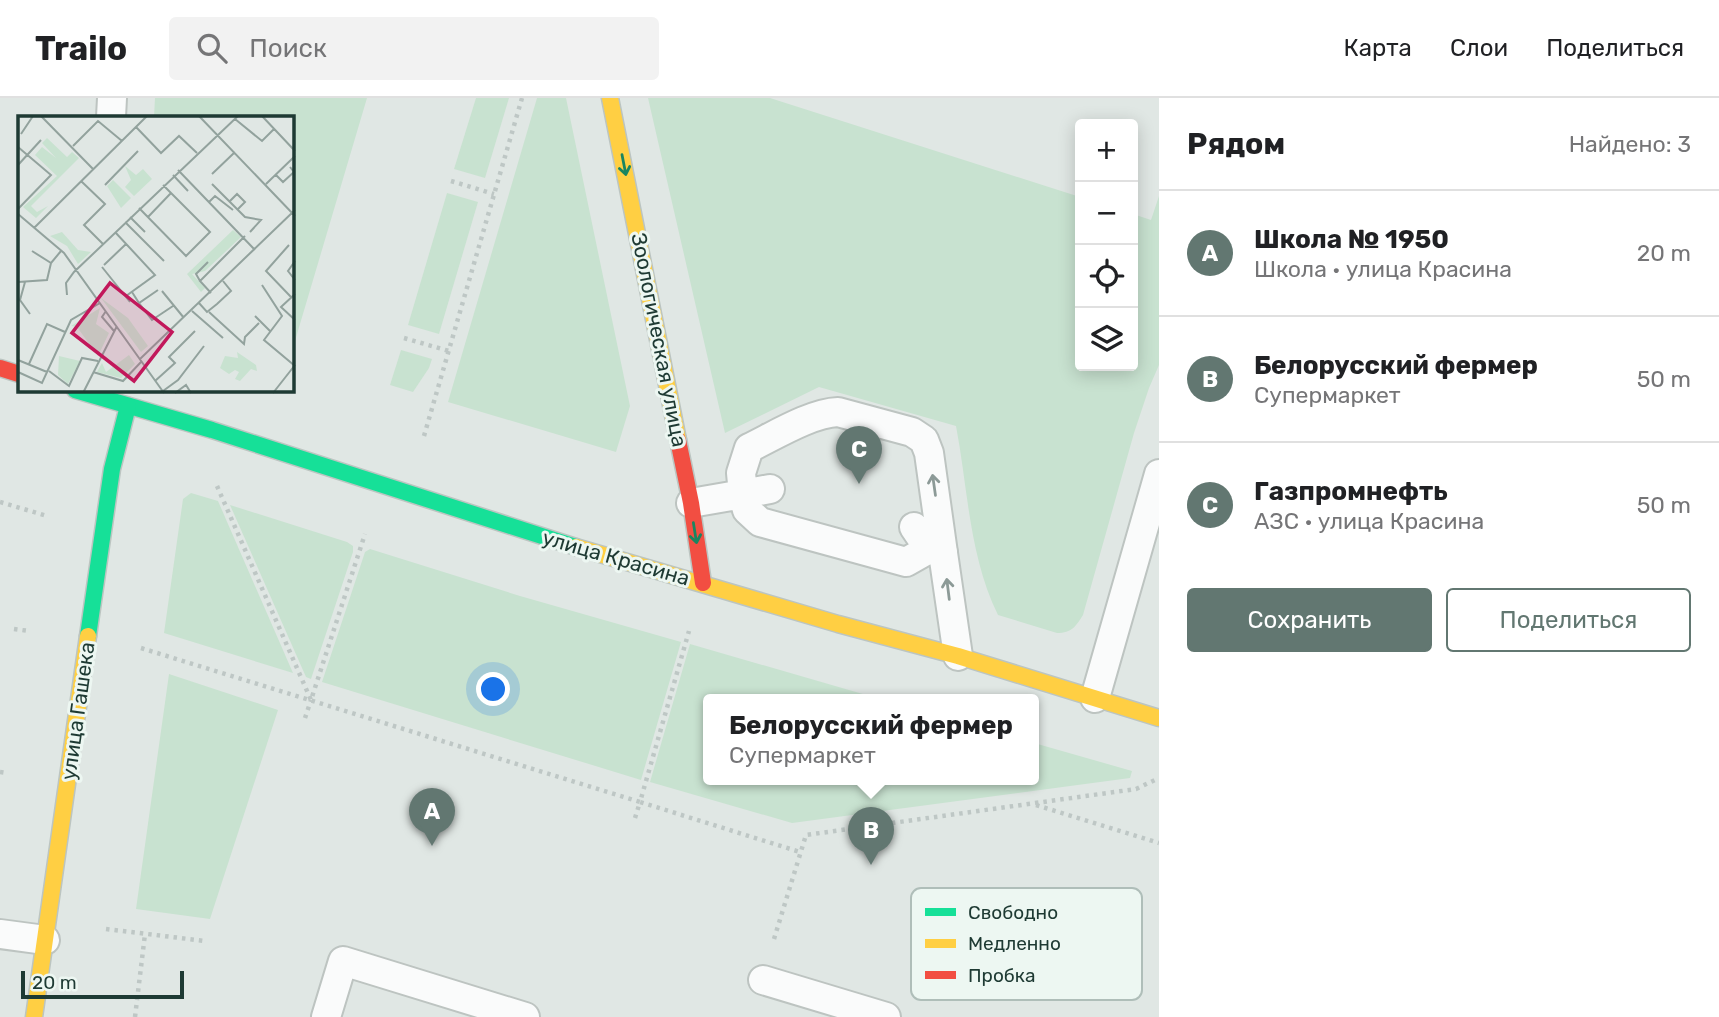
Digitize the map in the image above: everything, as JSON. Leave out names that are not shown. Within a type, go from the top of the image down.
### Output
[{"type":"street","name":"Зоологическая улица","points":[[610,98],[691,503],[703,583]]},
{"type":"street","points":[[0,368],[18,374]]},
{"type":"street","name":"улица Красина","points":[[87,392],[537,535],[838,624],[958,656],[1159,718]]},
{"type":"street","name":"улица Гашека","points":[[34,1017],[112,469],[128,406]]},
{"type":"lane","points":[[111,116],[112,98]]},
{"type":"lane","points":[[756,492],[741,473],[750,448],[827,412],[838,412],[912,432],[924,440],[929,453],[929,543],[958,656]]},
{"type":"lane","points":[[1095,698],[1159,474]]},
{"type":"lane","points":[[691,503],[756,492]]},
{"type":"lane","points":[[756,492],[747,510],[760,522],[906,562],[929,543]]},
{"type":"lane","points":[[0,933],[45,940]]},
{"type":"lane","points":[[326,1017],[343,961],[525,1017]]},
{"type":"lane","points":[[763,979],[869,1015]]},
{"type":"path","points":[[424,436],[522,98]]},
{"type":"path","points":[[451,181],[494,194]]},
{"type":"path","points":[[404,338],[449,351]]},
{"type":"path","points":[[217,486],[311,700]]},
{"type":"path","points":[[0,502],[47,516]]},
{"type":"path","points":[[305,718],[365,534]]},
{"type":"path","points":[[14,629],[29,631]]},
{"type":"path","points":[[635,818],[689,630]]},
{"type":"path","points":[[141,648],[800,852]]},
{"type":"path","points":[[0,772],[8,773]]},
{"type":"path","points":[[763,979],[806,835],[1136,789],[1159,778]]},
{"type":"path","points":[[1032,804],[1159,843]]},
{"type":"path","points":[[106,929],[205,941]]},
{"type":"path","points":[[135,1017],[145,934]]},
{"type":"green space","points":[[155,98],[367,98],[294,344],[294,116],[154,116]]},
{"type":"green space","points":[[476,98],[509,98],[485,178],[454,169]]},
{"type":"green space","points":[[537,98],[566,98],[630,406],[616,452],[448,402]]},
{"type":"green space","points":[[648,98],[770,98],[1075,195],[1075,371],[1138,371],[1138,216],[1151,220],[1159,196],[1159,365],[1134,433],[1083,615],[1073,628],[1066,632],[1057,633],[998,615],[988,593],[975,546],[956,426],[819,387],[725,433]]},
{"type":"green space","points":[[447,193],[478,202],[439,334],[408,325]]},
{"type":"green space","points":[[401,350],[432,359],[413,392],[390,385]]},
{"type":"green space","points":[[191,493],[218,501],[293,673],[164,633],[183,499]]},
{"type":"green space","points":[[230,505],[353,546],[311,679],[306,677]]},
{"type":"green space","points":[[370,549],[681,642],[641,780],[322,682],[365,552]]},
{"type":"green space","points":[[690,644],[863,694],[703,694],[703,785],[1039,785],[1039,744],[1132,771],[1130,778],[792,823],[650,782]]},
{"type":"green space","points":[[169,674],[278,710],[210,919],[136,909]]},
{"type":"traffic: fast","points":[[82,392],[212,430],[576,547]]},
{"type":"traffic: fast","points":[[88,636],[112,469],[128,406]]},
{"type":"traffic: slow","points":[[610,98],[678,440]]},
{"type":"traffic: slow","points":[[576,547],[838,624],[958,656],[1159,718]]},
{"type":"traffic: slow","points":[[34,1017],[88,636]]},
{"type":"traffic: jam","points":[[0,368],[18,374]]},
{"type":"traffic: jam","points":[[678,440],[703,583]]},
{"type":"place","name":"Газпромнефть","points":[[859,484]]},
{"type":"place","name":"Школа № 1950","points":[[432,846]]},
{"type":"place","name":"Белорусский фермер","points":[[871,865]]}]
